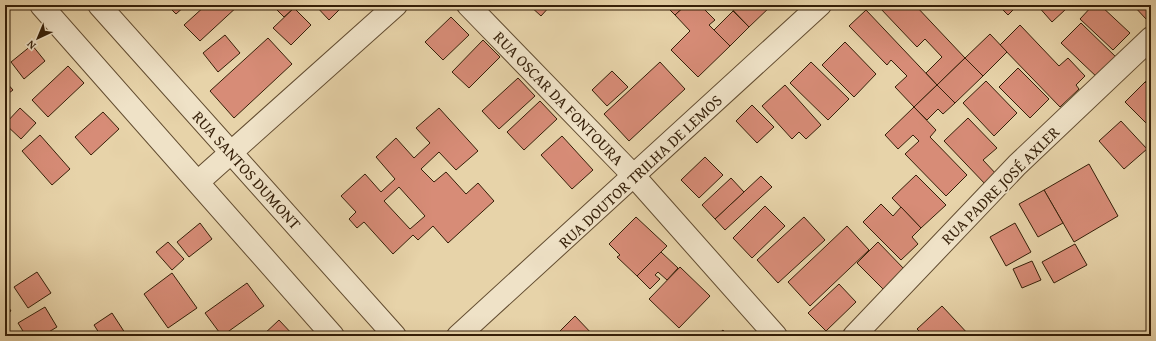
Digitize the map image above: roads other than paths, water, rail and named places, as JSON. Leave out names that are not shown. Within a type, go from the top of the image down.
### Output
[{"type":"street","points":[[41,5],[333,336]]},
{"type":"street","name":"RUA SANTOS DUMONT","points":[[99,5],[395,336]]},
{"type":"street","points":[[198,182],[396,5]]},
{"type":"street","name":"RUA OSCAR DA FONTOURA","points":[[468,5],[634,176],[776,336]]},
{"type":"street","name":"RUA DOUTOR TRILHA DE LEMOS","points":[[458,336],[820,5]]},
{"type":"street","name":"RUA PADRE JOSÉ AXLER","points":[[854,336],[1017,165],[1151,38]]}]
